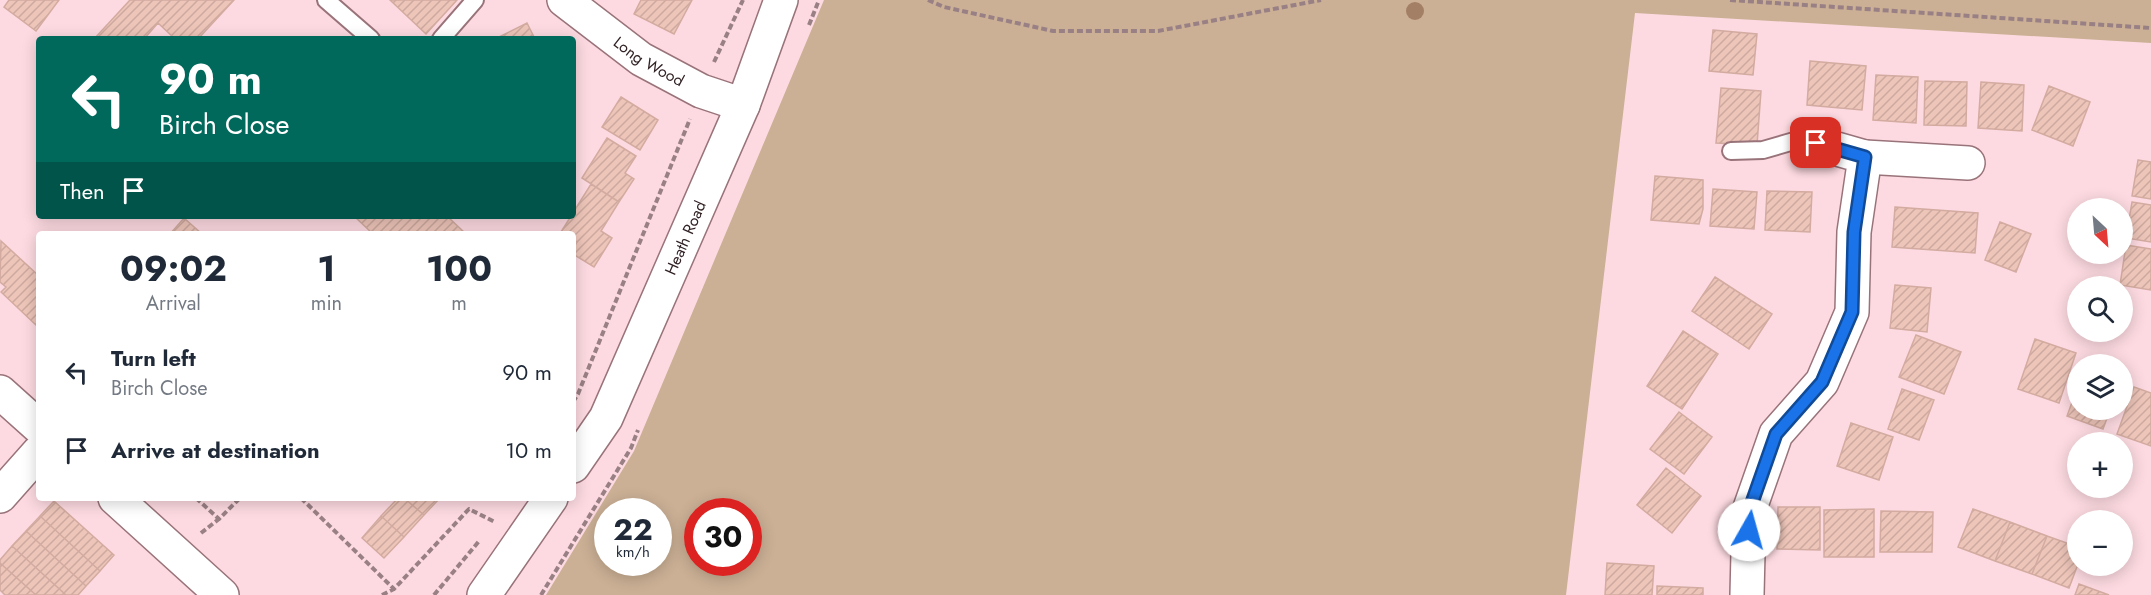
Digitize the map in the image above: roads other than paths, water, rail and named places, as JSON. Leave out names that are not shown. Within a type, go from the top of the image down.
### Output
[{"type":"street","name":"Long Wood","points":[[564,0],[641,59],[701,91],[742,105]]},
{"type":"street","name":"Heath Road","points":[[579,447],[606,418],[742,105],[781,0]]},
{"type":"street","points":[[1816,143],[1865,157],[1968,163]]},
{"type":"street","points":[[1748,595],[1749,511],[1776,434],[1822,382],[1852,312],[1854,232],[1865,157]]},
{"type":"street","points":[[0,392],[36,424]]},
{"type":"street","points":[[0,496],[36,455]]},
{"type":"street","points":[[118,501],[222,595]]},
{"type":"street","points":[[484,595],[549,501]]},
{"type":"lane","points":[[326,0],[368,36]]},
{"type":"lane","points":[[444,36],[475,0]]},
{"type":"lane","points":[[1731,151],[1763,150],[1794,141],[1816,143]]}]
